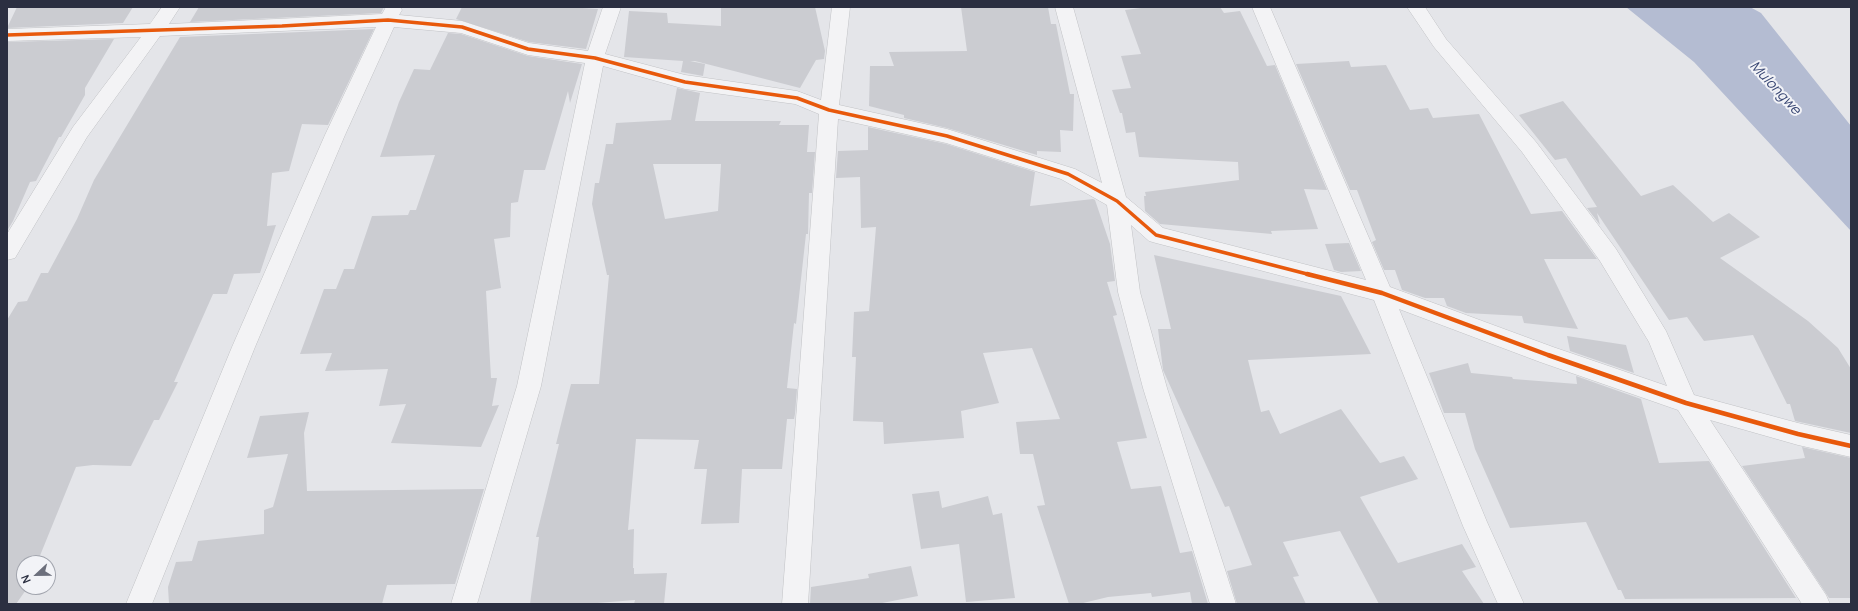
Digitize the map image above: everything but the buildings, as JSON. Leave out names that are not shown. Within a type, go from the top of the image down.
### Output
[{"type":"street","points":[[7,252],[80,132],[171,7]]},
{"type":"street","points":[[464,604],[529,386],[595,58],[612,7]]},
{"type":"street","points":[[795,604],[829,110],[841,7]]},
{"type":"street","points":[[1064,7],[1117,201],[1129,292],[1155,388],[1223,604]]},
{"type":"street","points":[[1262,7],[1382,293],[1476,526],[1511,604]]},
{"type":"street","points":[[1416,7],[1440,44],[1538,159],[1608,255],[1658,338],[1686,403],[1753,508],[1817,604]]},
{"type":"street","points":[[139,604],[179,499],[228,383],[363,70],[391,13]]},
{"type":"street","points":[[7,35],[282,26],[391,13],[462,27],[528,49],[595,58],[685,82],[797,98],[829,110],[947,136],[1068,174],[1117,201],[1156,235],[1382,293],[1548,355],[1686,403],[1798,434],[1851,446]]},
{"type":"water","name":"Mulongwe","points":[[1626,7],[1750,7],[1761,13],[1851,126],[1851,231],[1694,62]]},
{"type":"cycle path","points":[[7,35],[282,26],[388,20],[462,27],[528,49],[595,58],[685,82],[797,98],[829,110],[947,136],[1068,174],[1117,201],[1156,235],[1382,293],[1548,355],[1686,403],[1798,434],[1851,446]]}]
